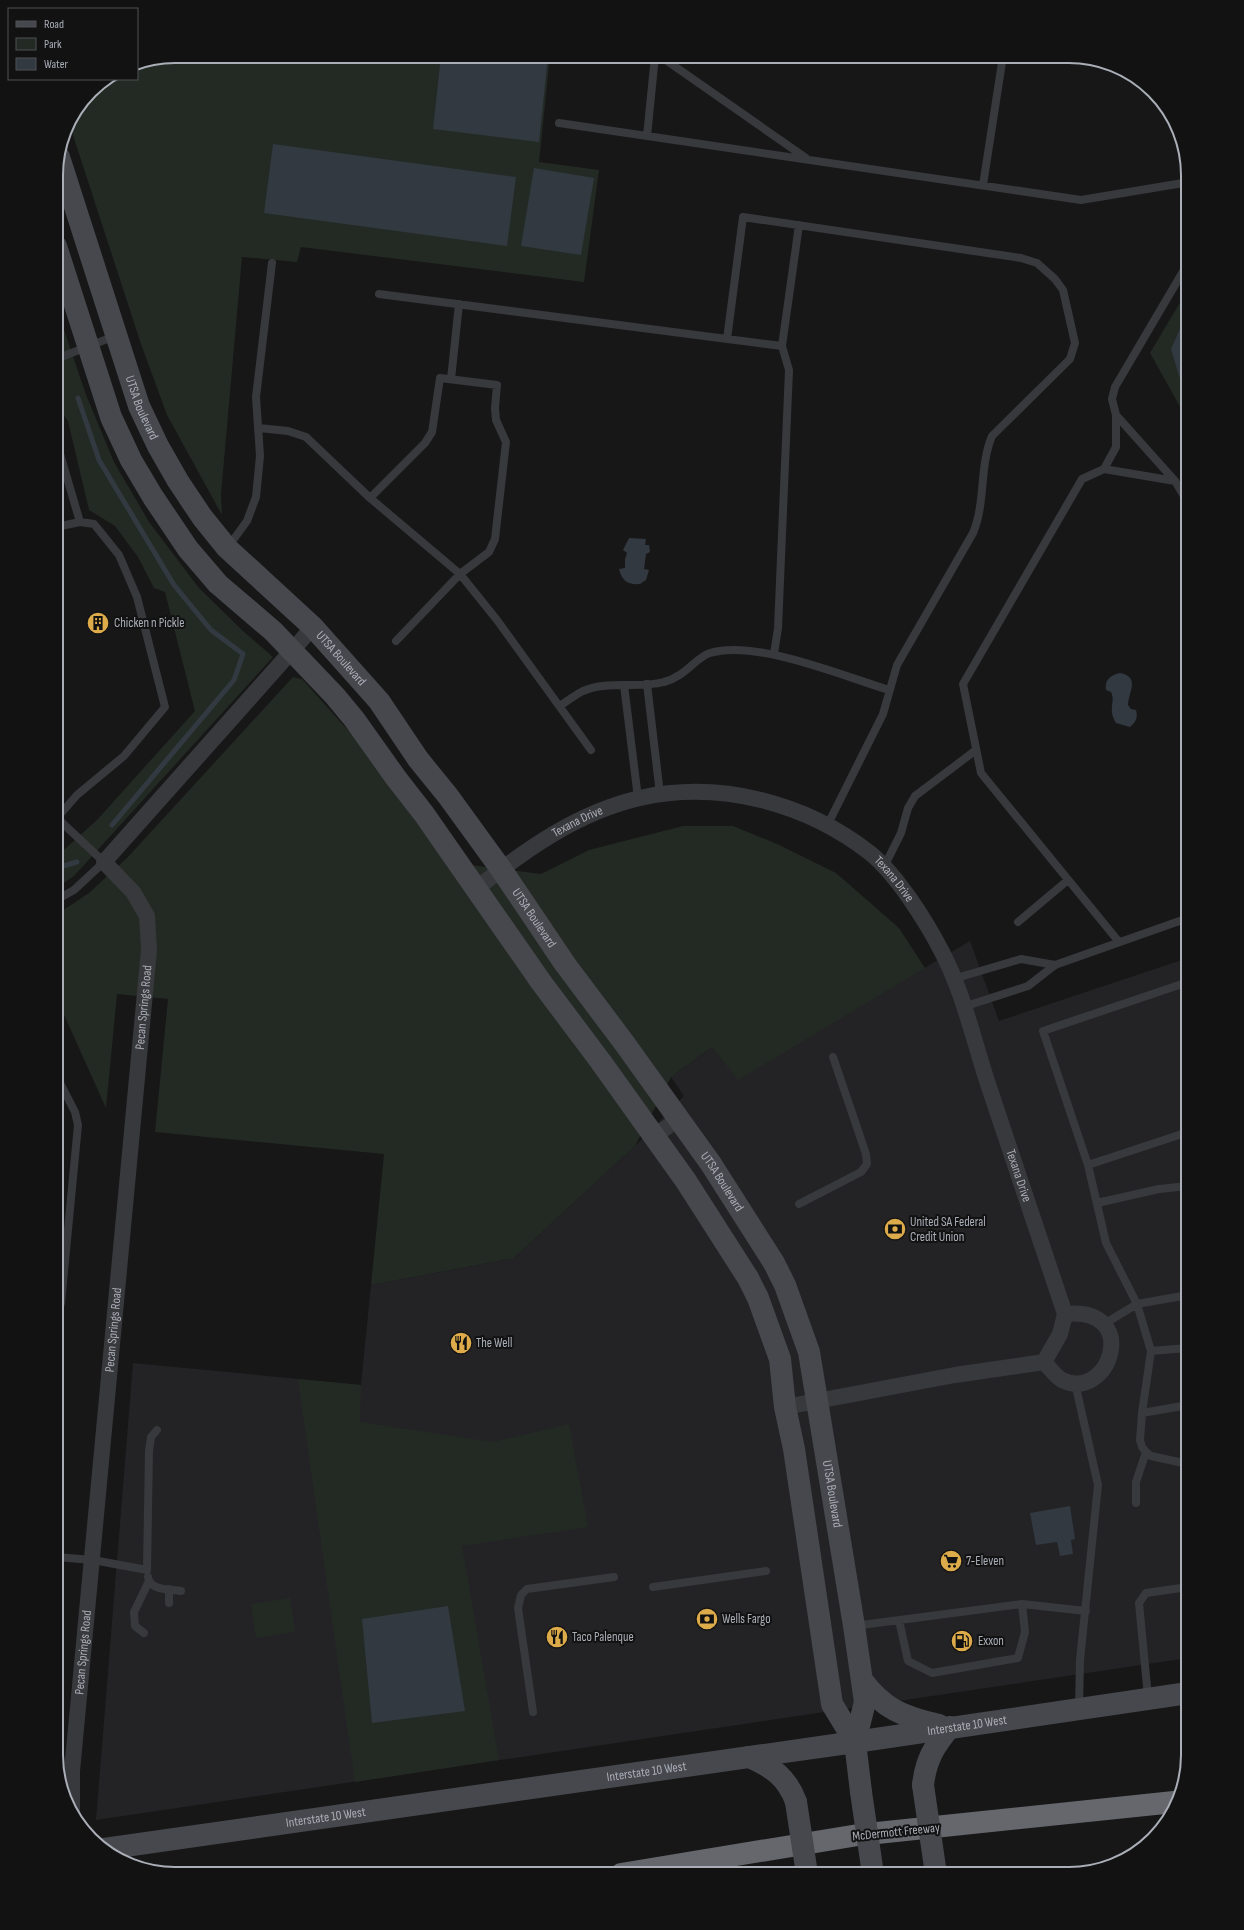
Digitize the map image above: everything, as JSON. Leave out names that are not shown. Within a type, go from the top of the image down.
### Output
[{"type":"highway","name":"McDermott Freeway","points":[[664,1867],[858,1835],[1170,1802]]},
{"type":"main road","name":"UTSA Boulevard","points":[[63,169],[139,406],[158,446],[202,517],[227,548],[312,627],[379,701],[418,758],[448,796],[501,869],[565,964],[711,1164],[774,1263],[785,1285],[809,1352],[854,1626],[865,1702],[855,1742],[872,1867]]},
{"type":"main road","name":"UTSA Boulevard","points":[[63,268],[111,417],[131,460],[153,497],[188,549],[218,584],[246,610],[273,631],[335,696],[354,719],[424,814],[542,982],[686,1181],[748,1278],[758,1298],[780,1359],[785,1406],[794,1448],[832,1704],[855,1742]]},
{"type":"main road","points":[[862,1680],[878,1699],[892,1709],[914,1720],[950,1727],[934,1747],[928,1758],[923,1785],[935,1867]]},
{"type":"main road","name":"Interstate 10 West","points":[[113,1848],[1181,1694]]},
{"type":"main road","points":[[749,1757],[769,1766],[781,1776],[792,1789],[796,1802],[806,1867]]},
{"type":"street","points":[[104,862],[292,652],[312,627]]},
{"type":"street","name":"Texana Drive","points":[[476,889],[536,844],[574,822],[638,798],[660,794],[714,791],[755,797],[810,816],[870,854],[893,875],[942,952],[963,1007],[1065,1314]]},
{"type":"street","name":"Pecan Springs Road","points":[[72,1798],[72,1771],[93,1560],[149,950],[147,916],[133,892],[104,862]]},
{"type":"street","points":[[654,1136],[679,1119]]},
{"type":"street","points":[[1079,1312],[1091,1315],[1104,1324],[1111,1335],[1112,1352],[1106,1366],[1091,1381],[1075,1383],[1061,1379],[1044,1362],[1060,1334],[1065,1314],[1079,1312]]},
{"type":"street","points":[[785,1406],[955,1375],[1044,1362]]},
{"type":"lane","points":[[646,136],[654,63]]},
{"type":"lane","points":[[670,63],[808,160]]},
{"type":"lane","points":[[983,185],[1002,63]]},
{"type":"lane","points":[[559,123],[1081,200],[1181,182]]},
{"type":"lane","points":[[728,339],[743,216],[1021,258],[1037,264],[1055,279],[1063,290],[1075,344],[1070,359],[992,436],[986,451],[979,519],[973,533],[897,666],[883,714],[827,826]]},
{"type":"lane","points":[[774,654],[778,628],[789,370],[782,346],[799,225]]},
{"type":"lane","points":[[227,548],[247,521],[256,497],[260,456],[256,397],[272,263]]},
{"type":"lane","points":[[1104,469],[1116,447],[1116,415],[1112,399],[1115,387],[1181,275]]},
{"type":"lane","points":[[378,294],[782,346]]},
{"type":"lane","points":[[451,379],[459,304]]},
{"type":"lane","points":[[63,356],[116,335]]},
{"type":"lane","points":[[370,498],[425,443],[432,432],[440,378],[497,385],[495,408],[496,420],[506,442],[495,539],[489,552],[460,574],[396,641]]},
{"type":"lane","points":[[1116,415],[1175,481],[1181,491]]},
{"type":"lane","points":[[259,428],[288,431],[306,437],[370,498],[460,574],[497,620],[591,750]]},
{"type":"lane","points":[[63,464],[80,522]]},
{"type":"lane","points":[[1119,942],[981,773],[963,684],[1082,479],[1104,469],[1175,481]]},
{"type":"lane","points":[[63,526],[80,522],[94,524],[119,555],[137,597],[166,707],[124,756],[77,795],[63,810]]},
{"type":"lane","points":[[560,706],[583,691],[601,687],[664,682],[682,675],[707,654],[724,649],[774,654],[889,690]]},
{"type":"lane","points":[[647,684],[660,794]]},
{"type":"lane","points":[[624,685],[638,798]]},
{"type":"lane","points":[[884,867],[901,833],[908,808],[915,796],[976,750]]},
{"type":"lane","points":[[63,824],[104,862],[74,890],[63,896]]},
{"type":"lane","points":[[1018,922],[1068,880]]},
{"type":"lane","points":[[963,1007],[1028,986],[1054,965],[1181,920]]},
{"type":"lane","points":[[953,978],[1020,959],[1054,965]]},
{"type":"lane","points":[[1181,984],[1043,1031],[1088,1165],[1106,1243],[1137,1304],[1151,1351],[1142,1413],[1140,1440],[1142,1447],[1151,1456],[1181,1462]]},
{"type":"lane","points":[[799,1204],[861,1172],[867,1164],[866,1154],[833,1057]]},
{"type":"lane","points":[[63,1089],[75,1112],[78,1125],[63,1282]]},
{"type":"lane","points":[[1088,1165],[1181,1134]]},
{"type":"lane","points":[[1097,1203],[1181,1187]]},
{"type":"lane","points":[[1104,1324],[1137,1304],[1181,1296]]},
{"type":"lane","points":[[1151,1351],[1181,1349]]},
{"type":"lane","points":[[1075,1383],[1098,1485],[1080,1660],[1079,1709]]},
{"type":"lane","points":[[1142,1413],[1181,1406]]},
{"type":"lane","points":[[144,1633],[135,1626],[134,1612],[149,1581],[147,1570],[149,1451],[152,1437],[157,1430]]},
{"type":"lane","points":[[1136,1503],[1136,1482],[1146,1452]]},
{"type":"lane","points":[[63,1558],[93,1560],[147,1570]]},
{"type":"lane","points":[[653,1587],[766,1571]]},
{"type":"lane","points":[[533,1712],[518,1608],[521,1595],[527,1589],[614,1577]]},
{"type":"lane","points":[[149,1581],[157,1588],[181,1591]]},
{"type":"lane","points":[[1148,1699],[1139,1603],[1146,1594],[1181,1588]]},
{"type":"lane","points":[[169,1589],[169,1603]]},
{"type":"lane","points":[[854,1626],[1022,1604],[1086,1611]]},
{"type":"lane","points":[[899,1620],[908,1661],[932,1673],[1018,1658],[1025,1632],[1022,1604]]},
{"type":"shaded area","points":[[970,941],[999,1021],[1181,960],[1181,1659],[96,1820],[133,1363],[361,1385],[371,1285],[514,1258],[635,1146],[684,1096],[671,1077],[712,1047],[738,1079]]},
{"type":"green space","points":[[175,63],[549,63],[539,162],[599,170],[584,282],[301,247],[297,262],[242,257],[221,494],[222,515],[167,415],[141,344],[72,132],[78,119],[91,101],[107,86],[116,80],[138,80],[139,69],[153,65]]},
{"type":"green space","points":[[1181,301],[1181,408],[1150,353]]},
{"type":"green space","points":[[63,327],[86,395],[114,462],[149,522],[199,588],[244,632],[273,657],[74,876],[63,883],[63,851],[97,820],[195,711],[165,592],[154,588],[138,557],[115,526],[89,510],[68,421],[63,414]]},
{"type":"green space","points":[[293,677],[302,679],[355,738],[446,862],[541,874],[589,850],[683,826],[733,826],[777,844],[836,873],[899,928],[925,968],[738,1080],[712,1047],[671,1077],[635,1146],[514,1258],[371,1285],[384,1154],[155,1132],[168,999],[117,994],[106,1108],[63,1012],[63,910],[89,893],[128,857]]},
{"type":"green space","points":[[298,1379],[361,1385],[360,1422],[493,1442],[569,1424],[588,1527],[462,1546],[499,1760],[355,1782]]},
{"type":"green space","points":[[290,1598],[295,1632],[256,1638],[251,1604]]},
{"type":"water","points":[[440,63],[547,63],[539,142],[433,129]]},
{"type":"water","points":[[273,144],[516,177],[507,246],[264,213]]},
{"type":"water","points":[[534,168],[594,178],[581,255],[521,246]]},
{"type":"water","points":[[1181,327],[1181,380],[1179,376],[1171,349]]},
{"type":"water","points":[[629,538],[646,539],[645,545],[649,545],[650,552],[646,554],[644,569],[649,570],[646,580],[640,584],[632,584],[626,581],[622,577],[619,569],[625,568],[627,553],[623,550]]},
{"type":"water","points":[[1120,673],[1130,678],[1132,682],[1128,705],[1131,709],[1136,710],[1137,718],[1130,727],[1116,723],[1112,714],[1113,699],[1111,692],[1106,690],[1106,683],[1109,678]]},
{"type":"water","points":[[1070,1506],[1075,1539],[1071,1540],[1073,1554],[1060,1556],[1057,1542],[1036,1545],[1030,1513]]},
{"type":"water","points":[[448,1606],[465,1711],[372,1723],[362,1619]]},
{"type":"waterway","points":[[78,398],[99,460],[174,585],[211,630],[243,654],[234,680],[112,825]]},
{"type":"waterway","points":[[63,866],[77,862]]},
{"type":"place","name":"Chicken n Pickle","points":[[98,623]]},
{"type":"place","name":"United SA Federal Credit Union","points":[[895,1229]]},
{"type":"place","name":"The Well","points":[[461,1343]]},
{"type":"place","name":"7-Eleven","points":[[951,1561]]},
{"type":"place","name":"Wells Fargo","points":[[707,1619]]},
{"type":"place","name":"Taco Palenque","points":[[557,1637]]},
{"type":"place","name":"Exxon","points":[[962,1641]]}]
